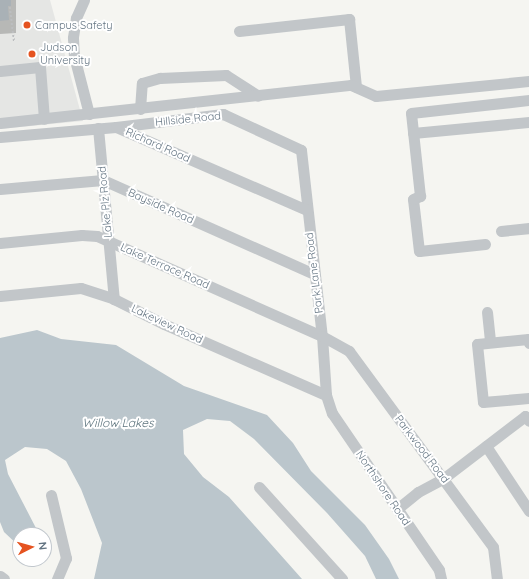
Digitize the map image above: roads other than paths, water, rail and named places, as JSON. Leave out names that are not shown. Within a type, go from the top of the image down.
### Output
[{"type":"street","points":[[84,0],[76,18],[73,38],[74,56],[90,114]]},
{"type":"street","points":[[239,31],[349,19],[356,87]]},
{"type":"street","points":[[0,71],[40,67],[44,119]]},
{"type":"street","points":[[140,109],[142,83],[160,78],[226,75],[258,96]]},
{"type":"street","points":[[0,123],[351,85],[376,96],[529,81]]},
{"type":"street","points":[[485,244],[419,251],[413,199],[420,196],[411,113],[529,100]]},
{"type":"street","name":"Hillside Road","points":[[116,127],[223,114],[301,150]]},
{"type":"street","points":[[413,133],[529,122]]},
{"type":"street","name":"Richard Road","points":[[0,137],[116,127],[307,210]]},
{"type":"street","name":"Lake Plz Road","points":[[98,128],[114,299]]},
{"type":"street","name":"Park Lane Road","points":[[301,150],[322,336],[326,395]]},
{"type":"street","name":"Bayside Road","points":[[0,190],[103,180],[314,274]]},
{"type":"street","points":[[501,231],[529,228]]},
{"type":"street","name":"Lake Terrace Road","points":[[0,244],[82,235],[108,240],[322,336]]},
{"type":"street","name":"Lakeview Road","points":[[0,296],[81,288],[114,299],[164,324],[326,395]]},
{"type":"street","points":[[487,312],[490,342]]},
{"type":"street","name":"Parkwood Road","points":[[322,336],[349,351],[444,478],[493,547],[497,579]]},
{"type":"street","points":[[529,343],[528,339],[477,344],[483,402],[529,398]]},
{"type":"street","name":"Northshore Road","points":[[326,395],[332,413],[440,570],[440,579]]},
{"type":"street","points":[[397,509],[418,492],[444,478],[486,446],[527,419]]},
{"type":"street","points":[[486,446],[529,511]]},
{"type":"street","points":[[259,487],[342,579]]},
{"type":"street","points":[[51,494],[66,558],[57,579]]},
{"type":"street","points":[[0,576],[4,579]]},
{"type":"water","name":"Willow Lakes","points":[[37,330],[61,339],[116,345],[184,386],[267,415],[293,443],[311,471],[365,525],[389,559],[399,579],[376,579],[365,556],[327,513],[254,439],[230,421],[207,419],[183,430],[184,454],[203,477],[229,497],[302,579],[94,579],[102,543],[81,489],[66,461],[47,449],[25,447],[5,460],[8,474],[35,527],[12,527],[12,540],[4,532],[0,522],[0,338]]},
{"type":"place","name":"Campus Safety","points":[[27,25]]},
{"type":"place","name":"Judson University","points":[[32,54]]}]
